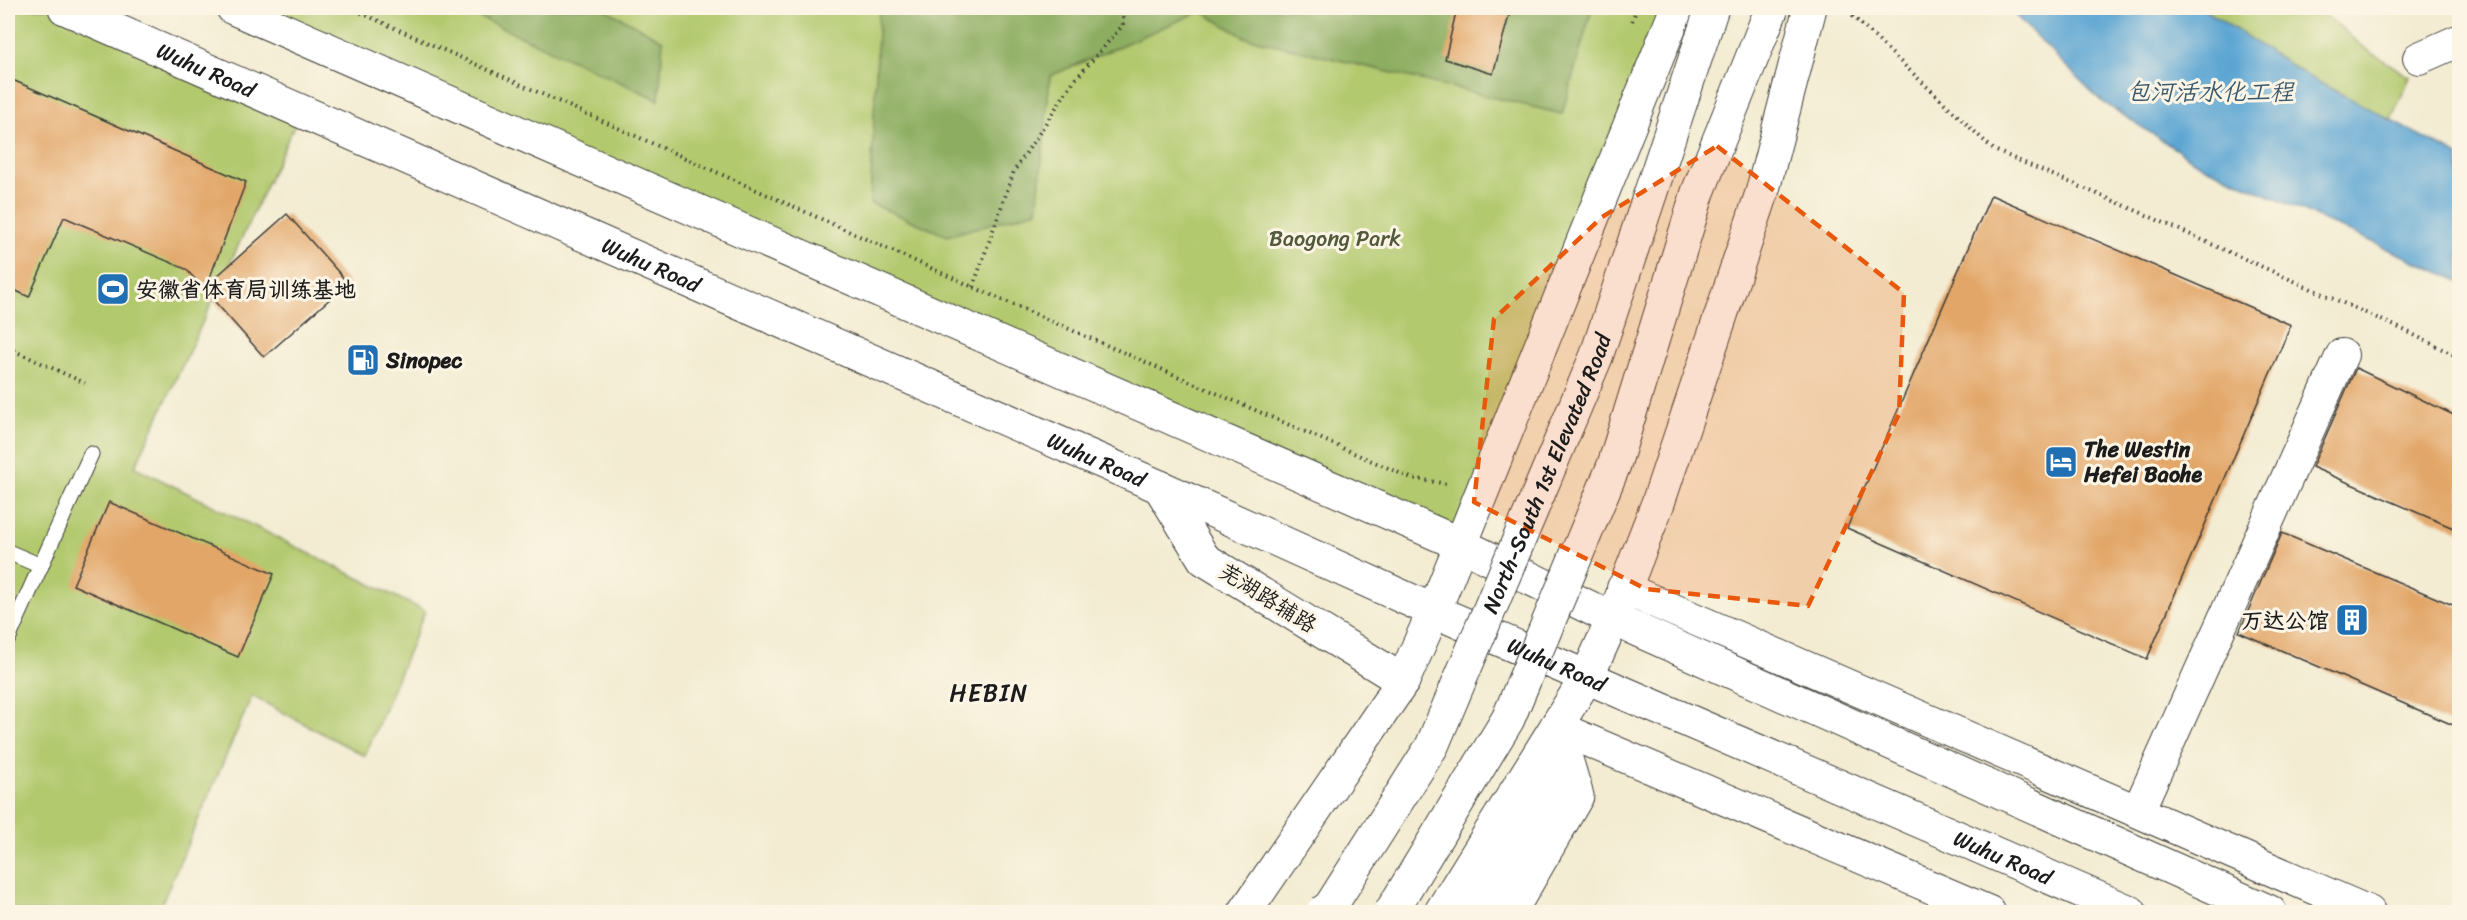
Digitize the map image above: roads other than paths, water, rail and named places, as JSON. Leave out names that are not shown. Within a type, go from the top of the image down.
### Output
[{"type":"main road","name":"Wuhu Road","points":[[65,8],[1160,487],[1434,611],[2130,912]]},
{"type":"main road","points":[[232,8],[1460,544],[1613,619],[2270,912]]},
{"type":"main road","points":[[1245,912],[1403,681],[1434,611],[1677,8]]},
{"type":"main road","name":"North-South 1st Elevated Road","points":[[1323,912],[1330,907],[1432,746],[1596,357],[1712,8]]},
{"type":"main road","points":[[1392,912],[1508,719],[1614,465],[1698,192],[1772,8]]},
{"type":"main road","points":[[1441,912],[1587,677],[1613,619],[1623,588],[1658,503],[1762,192],[1810,8]]},
{"type":"main road","name":"芜湖路辅路","points":[[1160,487],[1204,559],[1403,681]]},
{"type":"main road","points":[[1477,912],[1559,773],[1556,727]]},
{"type":"main road","points":[[1510,912],[1577,796],[1556,727]]},
{"type":"street","points":[[2419,58],[2460,40]]},
{"type":"street","points":[[2138,812],[2342,355]]},
{"type":"street","points":[[1623,588],[2369,912]]},
{"type":"street","points":[[1556,727],[1989,912]]},
{"type":"lane","points":[[8,639],[92,454]]},
{"type":"lane","points":[[8,552],[41,566]]},
{"type":"water","name":"包河活水化工程","points":[[2008,8],[2202,8],[2309,77],[2459,156],[2459,281],[2197,163],[2100,100]]},
{"type":"place","name":"安徽省体育局训练基地","points":[[113,289]]},
{"type":"place","name":"Sinopec","points":[[363,360]]},
{"type":"place","name":"The Westin Hefei Baohe","points":[[2061,462]]},
{"type":"place","name":"万达公馆","points":[[2352,620]]},
{"type":"district","name":"HEBIN","points":[[989,693]]},
{"type":"park label","name":"Baogong Park","points":[[1335,238]]}]
